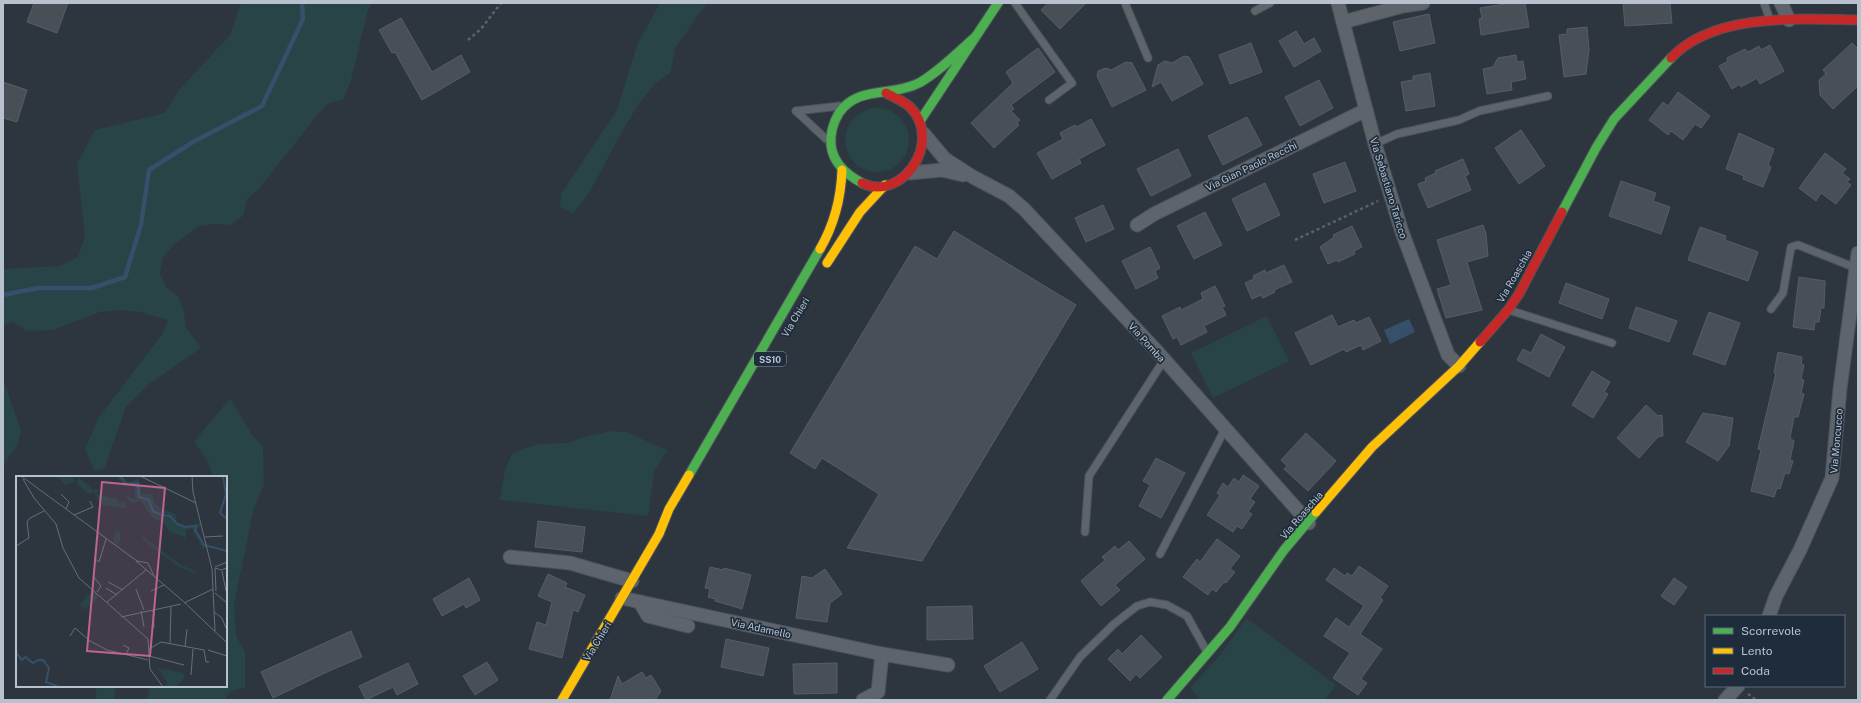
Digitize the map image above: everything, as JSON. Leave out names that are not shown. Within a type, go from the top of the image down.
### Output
[{"type":"main road","points":[[920,121],[998,3]]},
{"type":"main road","name":"Via Roaschia","points":[[1166,700],[1230,627],[1284,550],[1309,523],[1372,447],[1459,366],[1508,310],[1519,294],[1596,148],[1614,119],[1681,47],[1695,38],[1741,25],[1789,20],[1858,20]]},
{"type":"main road","points":[[886,93],[900,98],[912,108],[920,121],[924,134],[923,148],[918,161],[910,173],[898,181],[885,185],[869,185],[854,180],[842,170],[834,158],[831,144],[832,129],[837,116],[846,105],[858,97],[872,93],[886,93],[907,89],[934,74],[975,37]]},
{"type":"main road","name":"Via Chieri","points":[[562,700],[659,534],[669,509],[825,241],[840,194],[842,170]]},
{"type":"main road","points":[[824,269],[847,229],[872,197],[885,185]]},
{"type":"main road","name":"Via Chieri","points":[[659,534],[677,516]]},
{"type":"street","name":"Via Sebastiano Taricco","points":[[1338,3],[1375,144],[1402,232],[1434,321],[1448,355],[1459,366]]},
{"type":"street","points":[[1343,22],[1403,6],[1423,3]]},
{"type":"street","points":[[1781,3],[1789,20]]},
{"type":"street","name":"Via Gian Paolo Recchi","points":[[1137,225],[1154,214],[1366,110]]},
{"type":"street","name":"Via Pomba","points":[[924,134],[945,159],[972,176],[1010,196],[1024,209],[1164,360],[1309,523]]},
{"type":"street","name":"Via Pomba","points":[[910,173],[942,170],[972,176]]},
{"type":"street","name":"Via Moncucco","points":[[1769,615],[1776,596],[1800,550],[1832,478],[1840,389],[1858,253]]},
{"type":"street","points":[[510,558],[570,563],[632,581]]},
{"type":"street","name":"Via Adamello","points":[[622,598],[882,654],[948,665]]},
{"type":"street","points":[[640,602],[648,616],[688,626]]},
{"type":"street","points":[[863,700],[878,692],[882,654]]},
{"type":"street","points":[[1725,700],[1737,687]]},
{"type":"lane","points":[[1015,3],[1072,83],[1048,100]]},
{"type":"lane","points":[[1125,3],[1148,58]]},
{"type":"lane","points":[[1255,11],[1270,3]]},
{"type":"lane","points":[[1764,3],[1771,22]]},
{"type":"lane","points":[[1375,144],[1397,134],[1459,120],[1478,111],[1548,96]]},
{"type":"lane","points":[[831,144],[796,111],[846,105]]},
{"type":"lane","points":[[1771,309],[1783,293],[1791,248],[1798,245],[1856,268]]},
{"type":"lane","points":[[1508,310],[1612,343]]},
{"type":"lane","points":[[1084,532],[1089,476],[1164,360]]},
{"type":"lane","points":[[1160,554],[1225,428]]},
{"type":"lane","points":[[1050,700],[1080,658],[1114,624],[1137,606],[1150,602],[1167,605],[1187,616],[1207,652]]},
{"type":"path","points":[[468,40],[481,29],[501,3]]},
{"type":"path","points":[[1295,240],[1391,195]]},
{"type":"green space","points":[[241,3],[372,3],[368,10],[351,80],[343,100],[329,103],[318,114],[259,189],[247,199],[243,216],[230,225],[214,224],[199,226],[174,245],[163,257],[160,273],[166,287],[178,296],[184,312],[186,327],[201,348],[149,384],[126,407],[104,469],[94,471],[85,449],[99,417],[163,333],[168,320],[140,312],[122,310],[100,312],[53,330],[26,331],[13,322],[3,325],[3,269],[60,266],[78,257],[85,237],[77,164],[95,130],[165,113],[179,90],[230,35]]},
{"type":"green space","points":[[660,3],[707,3],[675,48],[670,74],[658,81],[635,110],[596,181],[573,213],[560,207],[561,194],[617,110],[637,45]]},
{"type":"green space","points":[[871,108],[883,108],[900,117],[907,128],[909,140],[907,152],[900,163],[883,172],[871,172],[859,167],[850,158],[845,146],[845,134],[850,122],[859,113]]},
{"type":"green space","points":[[1267,316],[1289,361],[1213,398],[1191,353]]},
{"type":"green space","points":[[3,380],[21,430],[18,444],[5,463],[3,475]]},
{"type":"green space","points":[[230,398],[251,433],[263,447],[264,485],[254,508],[234,603],[236,636],[245,652],[245,688],[232,691],[223,700],[147,700],[150,687],[227,687],[227,476],[213,476],[209,463],[194,442]]},
{"type":"green space","points":[[610,431],[626,432],[667,450],[654,472],[648,516],[500,500],[505,471],[511,455],[524,448],[539,444],[568,443],[581,438]]},
{"type":"green space","points":[[1246,618],[1336,685],[1325,700],[1201,700],[1190,688],[1221,654]]},
{"type":"green space","points":[[97,687],[116,687],[114,700],[95,700]]},
{"type":"water","points":[[1409,319],[1415,332],[1390,344],[1384,330]]},
{"type":"building","points":[[34,3],[68,3],[57,33],[27,22]]},
{"type":"building","points":[[1048,3],[1086,3],[1060,29],[1041,10]]},
{"type":"building","points":[[1511,3],[1525,3],[1529,27],[1481,35],[1479,19],[1482,18],[1480,8]]},
{"type":"building","points":[[1623,3],[1670,3],[1672,23],[1625,26]]},
{"type":"building","points":[[1429,14],[1435,43],[1400,51],[1393,22]]},
{"type":"building","points":[[401,18],[432,72],[461,55],[470,72],[422,100],[395,52],[392,53],[379,30]]},
{"type":"building","points":[[1587,27],[1589,50],[1586,74],[1564,77],[1559,35],[1567,34],[1567,29]]},
{"type":"building","points":[[1296,31],[1304,44],[1314,38],[1321,51],[1294,67],[1279,41]]},
{"type":"building","points":[[1251,43],[1262,72],[1230,84],[1219,55]]},
{"type":"building","points":[[1852,43],[1858,49],[1858,86],[1833,109],[1820,95],[1819,80],[1826,74],[1823,70]]},
{"type":"building","points":[[1770,45],[1784,71],[1760,84],[1757,78],[1741,87],[1740,84],[1732,89],[1719,66],[1728,61],[1727,58],[1745,49],[1748,52],[1759,46],[1761,50]]},
{"type":"building","points":[[1038,48],[1055,72],[1011,105],[1014,109],[1011,111],[1020,120],[1017,123],[1019,125],[994,148],[971,123],[1013,83],[1006,72]]},
{"type":"building","points":[[1516,55],[1517,62],[1523,61],[1526,79],[1511,82],[1512,90],[1487,94],[1483,69],[1493,67],[1498,58]]},
{"type":"building","points":[[1184,56],[1189,57],[1203,84],[1172,101],[1161,82],[1152,87],[1158,65],[1165,61],[1172,63]]},
{"type":"building","points":[[1126,62],[1132,63],[1146,90],[1112,107],[1097,76],[1098,71],[1106,68],[1111,70]]},
{"type":"building","points":[[1430,73],[1435,106],[1406,111],[1401,82],[1413,80],[1413,76]]},
{"type":"building","points":[[1319,80],[1333,108],[1300,126],[1285,97]]},
{"type":"building","points":[[3,82],[27,90],[17,122],[3,118]]},
{"type":"building","points":[[1678,92],[1710,116],[1701,128],[1695,124],[1683,140],[1671,131],[1668,135],[1649,120],[1663,102],[1668,106]]},
{"type":"building","points":[[1247,117],[1262,145],[1223,165],[1208,136]]},
{"type":"building","points":[[1091,119],[1105,145],[1079,159],[1081,163],[1052,179],[1037,153],[1063,139],[1060,133],[1075,125],[1077,127]]},
{"type":"building","points":[[1521,130],[1545,166],[1519,184],[1495,148]]},
{"type":"building","points":[[1739,133],[1774,149],[1768,165],[1771,167],[1763,187],[1743,179],[1744,176],[1726,169]]},
{"type":"building","points":[[1178,149],[1191,176],[1151,196],[1137,169]]},
{"type":"building","points":[[1825,153],[1846,169],[1842,173],[1850,179],[1847,182],[1851,185],[1836,204],[1821,193],[1816,201],[1799,188]]},
{"type":"building","points":[[1463,159],[1469,174],[1465,176],[1471,190],[1428,208],[1418,184],[1426,181],[1425,178],[1436,173],[1435,171]]},
{"type":"building","points":[[1345,162],[1356,191],[1324,203],[1313,174]]},
{"type":"building","points":[[1621,181],[1656,193],[1653,201],[1670,207],[1661,234],[1609,216]]},
{"type":"building","points":[[1265,183],[1280,215],[1247,231],[1232,199]]},
{"type":"building","points":[[1103,205],[1114,229],[1086,242],[1075,218]]},
{"type":"building","points":[[1205,212],[1222,245],[1194,259],[1177,226]]},
{"type":"building","points":[[1483,225],[1486,234],[1488,256],[1467,262],[1482,310],[1446,318],[1437,289],[1451,285],[1437,240]]},
{"type":"building","points":[[1352,226],[1362,247],[1354,251],[1355,254],[1338,262],[1337,260],[1328,264],[1320,247],[1334,237],[1333,235]]},
{"type":"building","points":[[1700,227],[1726,236],[1725,240],[1758,252],[1748,281],[1688,260]]},
{"type":"building","points":[[954,231],[1076,305],[922,561],[847,548],[879,494],[822,458],[815,469],[790,453],[915,246],[937,259]]},
{"type":"building","points":[[1150,247],[1160,268],[1155,271],[1158,278],[1136,289],[1122,261]]},
{"type":"building","points":[[1284,265],[1292,282],[1274,290],[1275,292],[1263,298],[1261,295],[1252,299],[1245,283],[1254,279],[1253,276],[1265,270],[1266,273]]},
{"type":"building","points":[[1799,277],[1825,281],[1824,308],[1821,308],[1819,322],[1815,322],[1814,330],[1793,327]]},
{"type":"building","points":[[1566,283],[1609,299],[1602,319],[1559,303]]},
{"type":"building","points":[[1215,286],[1225,306],[1222,307],[1226,315],[1204,326],[1207,332],[1181,345],[1177,337],[1173,339],[1162,316],[1180,307],[1181,310],[1203,299],[1201,293]]},
{"type":"building","points":[[1636,307],[1677,321],[1669,342],[1629,328]]},
{"type":"building","points":[[1709,312],[1740,323],[1725,365],[1693,354]]},
{"type":"building","points":[[1332,315],[1338,327],[1354,320],[1356,323],[1369,317],[1381,341],[1363,350],[1361,345],[1346,352],[1344,349],[1311,365],[1295,333]]},
{"type":"building","points":[[1541,334],[1565,347],[1549,377],[1517,360],[1523,349],[1531,353]]},
{"type":"building","points":[[1778,352],[1802,357],[1801,364],[1804,365],[1801,379],[1804,380],[1801,393],[1804,394],[1798,417],[1794,417],[1790,438],[1794,441],[1790,460],[1793,461],[1789,474],[1785,473],[1780,489],[1777,488],[1774,497],[1751,491],[1761,450],[1758,449],[1776,373],[1774,373]]},
{"type":"building","points":[[1592,371],[1610,382],[1604,392],[1608,394],[1593,418],[1572,405]]},
{"type":"building","points":[[1646,405],[1658,416],[1662,415],[1663,436],[1658,437],[1639,458],[1617,438]]},
{"type":"building","points":[[1703,413],[1733,418],[1729,446],[1718,461],[1686,442]]},
{"type":"building","points":[[1306,433],[1336,461],[1308,491],[1284,469],[1287,466],[1281,460]]},
{"type":"building","points":[[1156,458],[1185,473],[1161,518],[1139,506],[1150,485],[1143,481]]},
{"type":"building","points":[[1243,475],[1259,486],[1250,499],[1255,502],[1248,512],[1252,514],[1242,529],[1237,526],[1233,532],[1207,515],[1220,495],[1217,493],[1223,483],[1228,487],[1234,478],[1239,482]]},
{"type":"building","points":[[538,521],[585,527],[582,552],[535,547]]},
{"type":"building","points":[[1217,539],[1240,556],[1230,569],[1235,572],[1226,583],[1224,582],[1216,592],[1212,589],[1208,595],[1183,577],[1197,559],[1200,562]]},
{"type":"building","points":[[1129,541],[1145,559],[1115,585],[1120,590],[1101,606],[1081,581],[1105,560],[1102,557],[1115,546],[1118,550]]},
{"type":"building","points":[[1359,566],[1388,586],[1380,598],[1383,600],[1360,634],[1382,649],[1361,679],[1367,683],[1358,695],[1333,678],[1350,653],[1324,636],[1336,618],[1349,627],[1364,606],[1326,580],[1334,568],[1345,576],[1347,573],[1352,576]]},
{"type":"building","points":[[710,567],[723,570],[724,568],[751,575],[742,609],[715,601],[715,599],[708,597],[710,589],[705,588]]},
{"type":"building","points":[[825,569],[842,594],[830,603],[827,622],[796,618],[802,576],[812,578]]},
{"type":"building","points":[[548,574],[567,583],[565,587],[585,595],[578,612],[573,610],[562,658],[529,649],[537,622],[546,625],[552,602],[538,596]]},
{"type":"building","points":[[469,578],[480,600],[466,608],[464,604],[442,616],[433,599]]},
{"type":"building","points":[[1674,578],[1687,587],[1674,605],[1661,596]]},
{"type":"building","points":[[972,606],[973,639],[927,640],[927,607]]},
{"type":"building","points":[[351,631],[362,657],[273,698],[261,672]]},
{"type":"building","points":[[1141,635],[1162,657],[1140,678],[1136,674],[1130,681],[1108,659],[1118,649],[1122,654]]},
{"type":"building","points":[[726,639],[769,648],[763,676],[721,667]]},
{"type":"building","points":[[1022,642],[1038,669],[1000,692],[984,666]]},
{"type":"building","points":[[487,662],[498,680],[475,695],[463,676]]},
{"type":"building","points":[[408,663],[418,684],[397,695],[393,687],[366,700],[359,686]]},
{"type":"building","points":[[837,663],[837,693],[794,694],[793,664]]},
{"type":"building","points":[[642,672],[646,678],[651,675],[661,691],[655,700],[610,700],[618,676],[622,684]]},
{"type":"waterway","points":[[3,295],[38,288],[92,288],[125,277],[141,225],[149,170],[193,142],[262,106],[303,19],[302,3]]},
{"type":"traffic: fast","points":[[920,121],[998,3]]},
{"type":"traffic: fast","points":[[862,183],[842,168],[832,152],[832,133],[839,113],[847,104],[856,98],[898,90],[919,83],[941,67],[975,37]]},
{"type":"traffic: fast","points":[[1562,212],[1596,148],[1614,119],[1671,58]]},
{"type":"traffic: fast","points":[[689,475],[820,249]]},
{"type":"traffic: fast","points":[[1167,700],[1230,627],[1284,550],[1316,512]]},
{"type":"traffic: slow","points":[[820,249],[836,211],[842,170]]},
{"type":"traffic: slow","points":[[827,263],[860,212],[885,185]]},
{"type":"traffic: slow","points":[[1316,512],[1372,447],[1459,366],[1480,342]]},
{"type":"traffic: slow","points":[[562,700],[659,534],[669,509],[689,475]]},
{"type":"traffic: jam","points":[[1671,58],[1689,43],[1710,33],[1734,25],[1785,19],[1858,20]]},
{"type":"traffic: jam","points":[[862,183],[877,187],[891,184],[904,177],[914,165],[920,151],[922,136],[919,121],[908,105],[886,93]]},
{"type":"traffic: jam","points":[[1480,342],[1508,310],[1519,294],[1562,212]]}]
